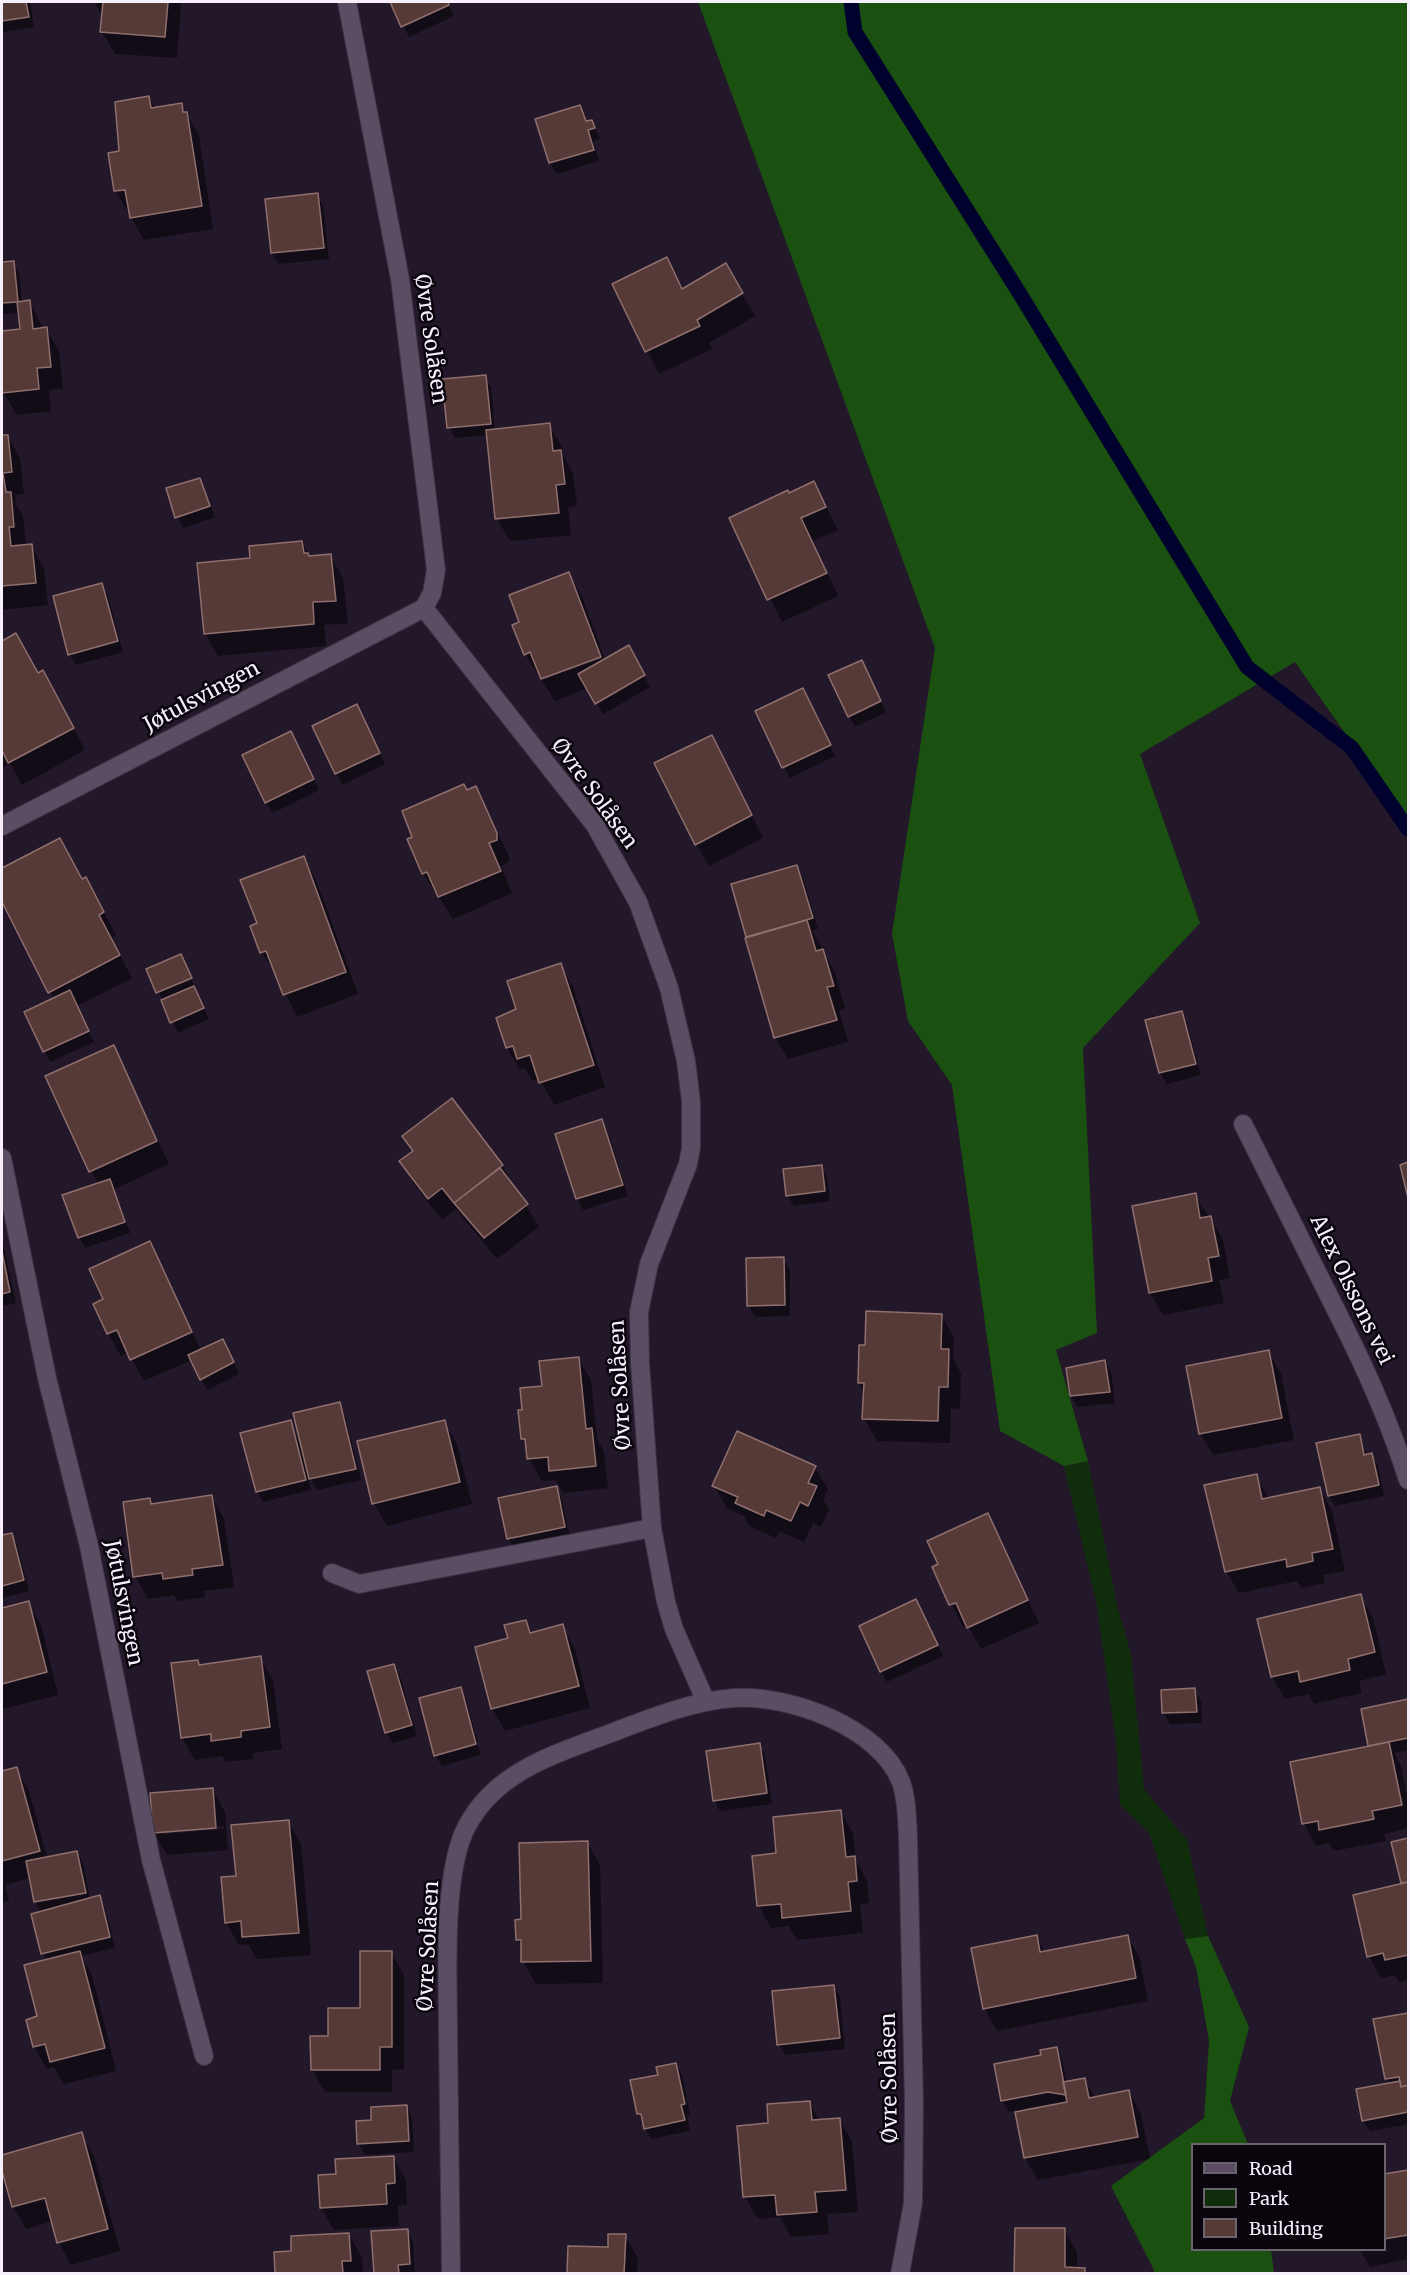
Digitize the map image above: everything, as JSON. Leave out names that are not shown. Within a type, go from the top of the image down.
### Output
[{"type":"street","name":"Øvre Solåsen","points":[[347,2],[400,279],[425,466],[436,570],[432,593],[424,608],[595,825],[638,902],[669,988],[686,1060],[692,1102],[691,1148],[649,1264],[639,1312],[652,1528],[666,1602],[674,1629],[706,1702]]},
{"type":"street","name":"Jøtulsvingen","points":[[2,826],[424,608]]},
{"type":"street","name":"Alex Olssons vei","points":[[1243,1124],[1386,1416],[1408,1480]]},
{"type":"street","name":"Jøtulsvingen","points":[[2,1158],[47,1378],[89,1546],[151,1860],[204,2056]]},
{"type":"street","points":[[332,1573],[359,1584],[652,1528]]},
{"type":"street","name":"Øvre Solåsen","points":[[451,2274],[447,1954],[456,1861],[465,1828],[491,1792],[527,1767],[622,1729],[706,1702],[752,1697],[784,1703],[816,1713],[859,1732],[885,1756],[900,1780],[905,1795],[914,2103],[913,2203],[900,2274]]},
{"type":"green space","points":[[698,2],[1408,2],[1408,823],[1295,662],[1140,754],[1200,923],[1083,1048],[1097,1333],[1056,1350],[1088,1461],[1064,1466],[1000,1431],[952,1085],[908,1021],[892,934],[935,648]]},
{"type":"green space","points":[[1088,1461],[1117,1605],[1131,1654],[1144,1789],[1187,1840],[1208,1936],[1185,1939],[1149,1833],[1120,1805],[1116,1741],[1097,1606],[1064,1466]]},
{"type":"green space","points":[[1208,1936],[1249,2027],[1230,2101],[1248,2143],[1191,2143],[1191,2251],[1271,2251],[1274,2273],[1153,2273],[1154,2270],[1111,2186],[1204,2118],[1209,2041],[1196,1967],[1185,1939]]},
{"type":"building","points":[[2,2],[26,2],[29,17],[2,21]]},
{"type":"building","points":[[103,2],[168,2],[165,37],[100,32]]},
{"type":"building","points":[[390,2],[448,2],[449,5],[401,27]]},
{"type":"building","points":[[149,96],[151,108],[182,103],[183,112],[187,112],[202,206],[130,218],[125,190],[114,191],[108,153],[119,151],[115,102]]},
{"type":"building","points":[[580,105],[586,121],[592,120],[595,128],[588,130],[594,150],[549,163],[535,119]]},
{"type":"building","points":[[318,193],[324,248],[271,253],[265,199]]},
{"type":"building","points":[[667,257],[682,289],[726,263],[743,293],[697,320],[700,326],[645,352],[612,284]]},
{"type":"building","points":[[14,261],[18,302],[2,303],[2,262]]},
{"type":"building","points":[[30,300],[33,329],[47,327],[51,367],[37,368],[39,389],[2,393],[2,331],[20,329],[17,302]]},
{"type":"building","points":[[486,375],[491,424],[447,428],[442,379]]},
{"type":"building","points":[[550,423],[553,451],[561,450],[565,484],[556,485],[559,513],[495,519],[486,430]]},
{"type":"building","points":[[2,435],[8,435],[12,472],[3,473],[6,492],[11,492],[14,527],[9,527],[11,546],[32,544],[36,583],[2,586]]},
{"type":"building","points":[[200,478],[210,506],[175,518],[166,488]]},
{"type":"building","points":[[814,481],[826,507],[801,518],[827,573],[767,600],[729,518],[788,490],[789,493]]},
{"type":"building","points":[[302,541],[304,553],[308,553],[309,556],[331,554],[336,601],[313,602],[314,624],[204,634],[197,563],[250,558],[249,546]]},
{"type":"building","points":[[569,572],[601,657],[541,679],[530,652],[524,655],[512,625],[519,622],[509,595]]},
{"type":"building","points":[[102,583],[118,641],[68,655],[53,596]]},
{"type":"building","points":[[16,633],[38,673],[43,670],[74,728],[8,763],[2,750],[2,641]]},
{"type":"building","points":[[629,645],[645,675],[595,704],[578,674]]},
{"type":"building","points":[[862,660],[881,701],[848,717],[828,675]]},
{"type":"building","points":[[803,688],[831,745],[782,768],[755,711]]},
{"type":"building","points":[[357,704],[380,753],[335,774],[312,726]]},
{"type":"building","points":[[291,731],[314,779],[265,803],[242,755]]},
{"type":"building","points":[[712,735],[752,815],[695,845],[654,763]]},
{"type":"building","points":[[464,784],[467,790],[476,786],[497,833],[497,840],[489,843],[501,871],[438,897],[427,872],[422,874],[407,839],[412,837],[402,811]]},
{"type":"building","points":[[60,838],[82,879],[86,877],[104,912],[99,915],[120,955],[48,993],[2,902],[2,868]]},
{"type":"building","points":[[304,856],[346,972],[283,995],[266,951],[260,953],[250,926],[257,923],[240,880]]},
{"type":"building","points":[[797,865],[813,918],[746,937],[731,884]]},
{"type":"building","points":[[807,920],[816,951],[823,949],[834,986],[827,987],[837,1020],[774,1038],[745,938]]},
{"type":"building","points":[[181,954],[192,978],[156,993],[146,969]]},
{"type":"building","points":[[561,963],[594,1065],[539,1083],[530,1055],[517,1059],[513,1046],[506,1048],[496,1018],[516,1009],[507,981]]},
{"type":"building","points":[[194,986],[204,1008],[170,1023],[161,1000]]},
{"type":"building","points":[[70,990],[89,1031],[43,1052],[24,1012]]},
{"type":"building","points":[[1182,1011],[1196,1064],[1159,1073],[1145,1020]]},
{"type":"building","points":[[114,1045],[157,1141],[89,1172],[45,1076]]},
{"type":"building","points":[[452,1098],[503,1165],[454,1203],[442,1188],[428,1199],[399,1161],[413,1151],[402,1136]]},
{"type":"building","points":[[602,1119],[623,1185],[576,1199],[555,1134]]},
{"type":"building","points":[[1408,1162],[1408,1198],[1400,1165]]},
{"type":"building","points":[[822,1165],[825,1191],[786,1196],[783,1169]]},
{"type":"building","points":[[500,1168],[528,1204],[484,1238],[454,1203]]},
{"type":"building","points":[[110,1179],[125,1222],[78,1238],[62,1195]]},
{"type":"building","points":[[1196,1193],[1200,1218],[1211,1216],[1219,1256],[1208,1258],[1212,1281],[1149,1293],[1132,1206]]},
{"type":"building","points":[[150,1241],[192,1332],[130,1360],[117,1330],[107,1334],[93,1304],[103,1299],[89,1269]]},
{"type":"building","points":[[2,1251],[10,1292],[2,1294]]},
{"type":"building","points":[[784,1257],[785,1305],[747,1306],[746,1258]]},
{"type":"building","points":[[866,1311],[942,1314],[941,1349],[949,1349],[948,1387],[939,1387],[938,1421],[862,1419],[864,1383],[858,1383],[859,1345],[865,1345]]},
{"type":"building","points":[[223,1339],[234,1362],[200,1380],[188,1355]]},
{"type":"building","points":[[1269,1350],[1282,1418],[1199,1434],[1186,1366]]},
{"type":"building","points":[[579,1357],[586,1429],[592,1428],[596,1466],[549,1471],[548,1457],[527,1459],[525,1439],[521,1439],[518,1410],[522,1410],[520,1388],[542,1386],[539,1361]]},
{"type":"building","points":[[1105,1360],[1110,1392],[1070,1396],[1066,1368]]},
{"type":"building","points":[[340,1402],[356,1469],[309,1479],[293,1413]]},
{"type":"building","points":[[291,1420],[306,1480],[256,1492],[240,1433]]},
{"type":"building","points":[[445,1420],[460,1482],[372,1504],[357,1441]]},
{"type":"building","points":[[737,1431],[816,1466],[808,1483],[817,1486],[808,1506],[800,1502],[791,1521],[766,1510],[764,1516],[735,1503],[738,1497],[712,1486]]},
{"type":"building","points":[[1360,1434],[1364,1455],[1372,1453],[1379,1485],[1328,1496],[1316,1443]]},
{"type":"building","points":[[1257,1474],[1262,1499],[1320,1487],[1333,1549],[1312,1553],[1313,1561],[1287,1567],[1286,1559],[1225,1572],[1204,1485]]},
{"type":"building","points":[[557,1486],[565,1527],[507,1539],[498,1498]]},
{"type":"building","points":[[212,1495],[223,1565],[192,1569],[193,1575],[163,1579],[162,1573],[133,1577],[123,1502],[150,1498],[151,1504]]},
{"type":"building","points":[[988,1513],[1028,1600],[967,1628],[956,1603],[949,1605],[932,1567],[938,1564],[927,1541]]},
{"type":"building","points":[[12,1533],[24,1580],[2,1586],[2,1535]]},
{"type":"building","points":[[1361,1594],[1375,1652],[1348,1659],[1350,1670],[1300,1682],[1298,1671],[1271,1677],[1257,1619]]},
{"type":"building","points":[[916,1599],[938,1645],[880,1672],[859,1626]]},
{"type":"building","points":[[29,1601],[47,1672],[2,1684],[2,1608]]},
{"type":"building","points":[[526,1620],[530,1633],[563,1624],[579,1686],[491,1709],[475,1647],[508,1638],[504,1625]]},
{"type":"building","points":[[261,1656],[270,1727],[241,1731],[241,1737],[211,1741],[211,1734],[181,1738],[171,1663],[198,1660],[199,1665]]},
{"type":"building","points":[[394,1664],[412,1725],[385,1733],[367,1671]]},
{"type":"building","points":[[461,1687],[476,1744],[434,1756],[419,1698]]},
{"type":"building","points":[[1195,1688],[1197,1712],[1162,1713],[1161,1690]]},
{"type":"building","points":[[1408,1699],[1408,1738],[1368,1746],[1361,1709]]},
{"type":"building","points":[[1389,1742],[1402,1805],[1372,1811],[1374,1819],[1319,1830],[1318,1821],[1302,1824],[1290,1762]]},
{"type":"building","points":[[760,1743],[767,1793],[713,1801],[706,1751]]},
{"type":"building","points":[[17,1767],[40,1851],[2,1861],[2,1771]]},
{"type":"building","points":[[213,1788],[216,1828],[153,1833],[150,1793]]},
{"type":"building","points":[[841,1810],[846,1857],[855,1856],[857,1881],[848,1882],[851,1911],[782,1918],[781,1904],[757,1906],[752,1856],[776,1853],[773,1817]]},
{"type":"building","points":[[289,1820],[299,1933],[242,1937],[241,1921],[225,1923],[221,1877],[236,1876],[231,1825]]},
{"type":"building","points":[[1408,1838],[1408,1882],[1401,1883],[1391,1842]]},
{"type":"building","points":[[588,1841],[591,1961],[521,1962],[521,1940],[516,1940],[515,1920],[521,1919],[519,1843]]},
{"type":"building","points":[[77,1851],[86,1893],[34,1902],[26,1861]]},
{"type":"building","points":[[1408,1882],[1408,1955],[1385,1960],[1383,1953],[1367,1957],[1353,1895]]},
{"type":"building","points":[[100,1895],[110,1937],[41,1954],[31,1914]]},
{"type":"building","points":[[1037,1935],[1040,1952],[1128,1935],[1136,1978],[983,2009],[971,1948]]},
{"type":"building","points":[[80,1951],[105,2048],[50,2062],[45,2044],[33,2047],[26,2020],[37,2016],[24,1965]]},
{"type":"building","points":[[360,1951],[392,1951],[392,2047],[380,2047],[380,2070],[311,2070],[310,2036],[328,2036],[328,2008],[360,2008]]},
{"type":"building","points":[[834,1985],[840,2038],[777,2045],[772,1991]]},
{"type":"building","points":[[1408,2013],[1408,2085],[1401,2087],[1399,2077],[1385,2079],[1373,2019]]},
{"type":"building","points":[[1057,2047],[1066,2095],[1048,2092],[1001,2101],[994,2064],[1041,2055],[1040,2050]]},
{"type":"building","points":[[676,2063],[685,2104],[681,2105],[685,2120],[644,2129],[641,2114],[637,2114],[630,2080],[658,2075],[656,2067]]},
{"type":"building","points":[[1085,2078],[1089,2098],[1129,2090],[1138,2137],[1024,2158],[1015,2112],[1067,2102],[1063,2082]]},
{"type":"building","points":[[1400,2081],[1401,2087],[1408,2085],[1408,2112],[1362,2121],[1356,2089]]},
{"type":"building","points":[[810,2101],[812,2120],[840,2118],[846,2190],[815,2192],[817,2212],[777,2215],[775,2195],[743,2197],[737,2126],[768,2123],[767,2104]]},
{"type":"building","points":[[407,2105],[409,2141],[357,2144],[356,2121],[371,2120],[371,2107]]},
{"type":"building","points":[[82,2132],[108,2229],[57,2243],[45,2198],[12,2207],[2,2171],[2,2155]]},
{"type":"building","points":[[394,2156],[395,2183],[386,2184],[387,2204],[320,2208],[318,2175],[336,2174],[335,2159]]},
{"type":"building","points":[[1408,2170],[1408,2235],[1386,2239],[1386,2174]]},
{"type":"building","points":[[1015,2228],[1065,2228],[1065,2267],[1085,2268],[1085,2274],[1014,2274]]},
{"type":"building","points":[[408,2229],[410,2264],[398,2265],[399,2274],[374,2274],[371,2231]]},
{"type":"building","points":[[349,2233],[351,2261],[342,2261],[343,2274],[275,2274],[274,2252],[291,2251],[291,2236]]},
{"type":"building","points":[[608,2234],[626,2234],[624,2274],[567,2273],[568,2246],[608,2247]]},
{"type":"waterway","points":[[851,2],[855,32],[1020,294],[1247,667],[1352,748],[1408,829]]}]
